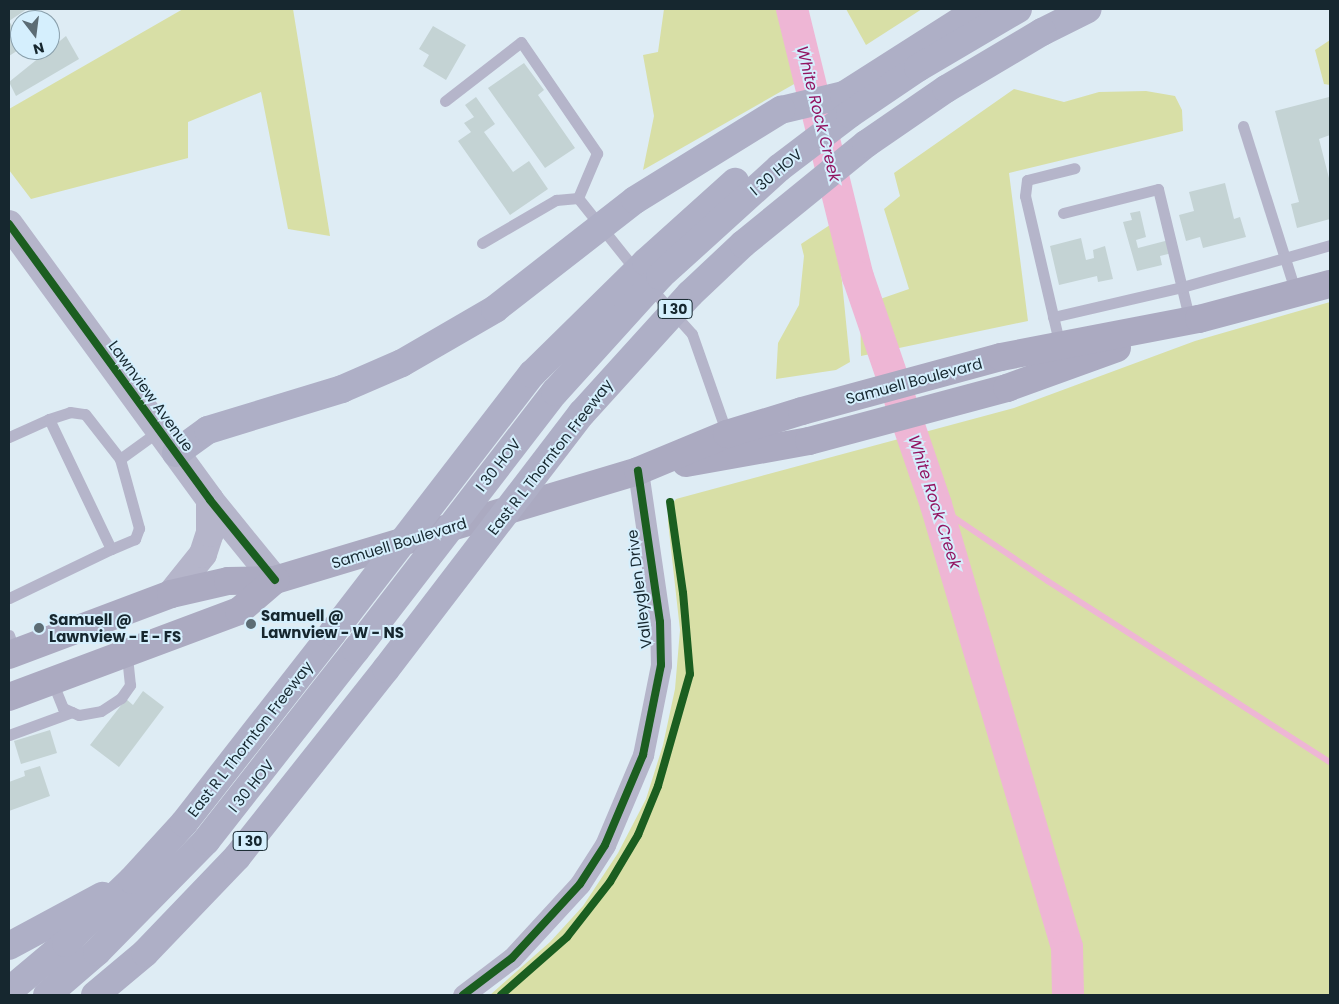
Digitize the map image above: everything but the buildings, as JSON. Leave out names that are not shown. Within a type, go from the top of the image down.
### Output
[{"type":"highway","name":"East R L Thornton Freeway","points":[[9,991],[66,943],[132,880],[184,823],[532,374],[705,207],[844,95],[979,9]]},
{"type":"highway","name":"I 30 HOV","points":[[47,995],[97,952],[206,841],[288,740],[555,392],[660,276],[779,168],[850,114],[918,68],[1018,9]]},
{"type":"highway","name":"East R L Thornton Freeway","points":[[95,995],[145,953],[237,857],[386,669],[582,413],[690,294],[743,244],[866,144],[946,89],[1042,32],[1088,9]]},
{"type":"highway","points":[[176,453],[208,430],[342,389],[402,363],[495,309],[592,232],[673,176],[781,110],[844,95]]},
{"type":"highway","points":[[9,946],[132,880]]},
{"type":"main road","name":"Samuell Boulevard","points":[[638,472],[727,434],[802,411],[1001,357],[1195,320],[1330,284]]},
{"type":"main road","name":"Samuell Boulevard","points":[[11,647],[171,594],[228,581],[275,580],[638,472],[809,441],[1007,388],[1195,320]]},
{"type":"main road","name":"Samuell Boulevard","points":[[9,697],[239,611],[275,580]]},
{"type":"street","name":"Lawnview Avenue","points":[[9,224],[210,500],[275,580]]},
{"type":"street","name":"Valleyglen Drive","points":[[463,995],[512,958],[580,884],[605,845],[643,755],[654,712],[660,657],[660,622],[638,472]]},
{"type":"street","points":[[171,594],[204,554],[210,533],[210,500]]},
{"type":"lane","points":[[445,100],[521,42],[596,153],[578,198]]},
{"type":"lane","points":[[1243,126],[1296,293]]},
{"type":"lane","points":[[1060,346],[1025,196],[1027,180],[1075,168]]},
{"type":"lane","points":[[1063,213],[1158,189],[1182,286],[1195,320]]},
{"type":"lane","points":[[482,243],[556,200],[578,198]]},
{"type":"lane","points":[[578,198],[612,244],[692,334],[727,434]]},
{"type":"lane","points":[[1053,317],[1182,286],[1330,246]]},
{"type":"lane","points":[[9,437],[70,412],[85,414],[120,459],[139,528],[135,539],[110,549],[9,598]]},
{"type":"lane","points":[[49,419],[110,549]]},
{"type":"lane","points":[[120,459],[160,430]]},
{"type":"lane","points":[[52,682],[63,708],[79,715],[101,711],[121,698],[130,685],[127,654]]},
{"type":"lane","points":[[9,735],[72,712]]},
{"type":"green space","points":[[183,9],[293,9],[330,236],[288,229],[261,92],[188,122],[188,158],[31,199],[9,170],[9,109]]},
{"type":"green space","points":[[664,9],[778,9],[796,83],[643,170],[654,116],[643,55],[658,52]]},
{"type":"green space","points":[[846,9],[922,9],[866,45]]},
{"type":"green space","points":[[1330,40],[1330,85],[1324,84],[1315,50]]},
{"type":"green space","points":[[1014,89],[1064,102],[1099,92],[1146,91],[1175,96],[1182,110],[1183,131],[1009,173],[1028,321],[861,356],[860,306],[909,289],[884,209],[900,196],[894,173]]},
{"type":"green space","points":[[836,221],[850,362],[836,370],[776,379],[778,343],[799,305],[804,256],[801,244]]},
{"type":"green space","points":[[1330,302],[1330,995],[490,995],[550,942],[583,906],[618,853],[646,799],[663,745],[675,689],[680,630],[668,509],[676,499],[1014,408],[1195,341]]},
{"type":"waterway","name":"White Rock Creek","points":[[792,9],[858,277],[936,505],[1067,947],[1068,995]]},
{"type":"waterway","points":[[936,505],[1048,581],[1330,762]]},
{"type":"cycle path","points":[[9,224],[210,500],[275,580]]},
{"type":"cycle path","points":[[463,995],[512,958],[580,884],[605,845],[643,755],[661,665],[660,622],[638,471]]},
{"type":"cycle path","points":[[501,995],[567,937],[610,882],[638,835],[658,786],[690,674],[683,593],[670,502]]},
{"type":"place","name":"Samuell @ Lawnview - W - NS","points":[[251,624]]},
{"type":"place","name":"Samuell @ Lawnview - E - FS","points":[[39,628]]}]
